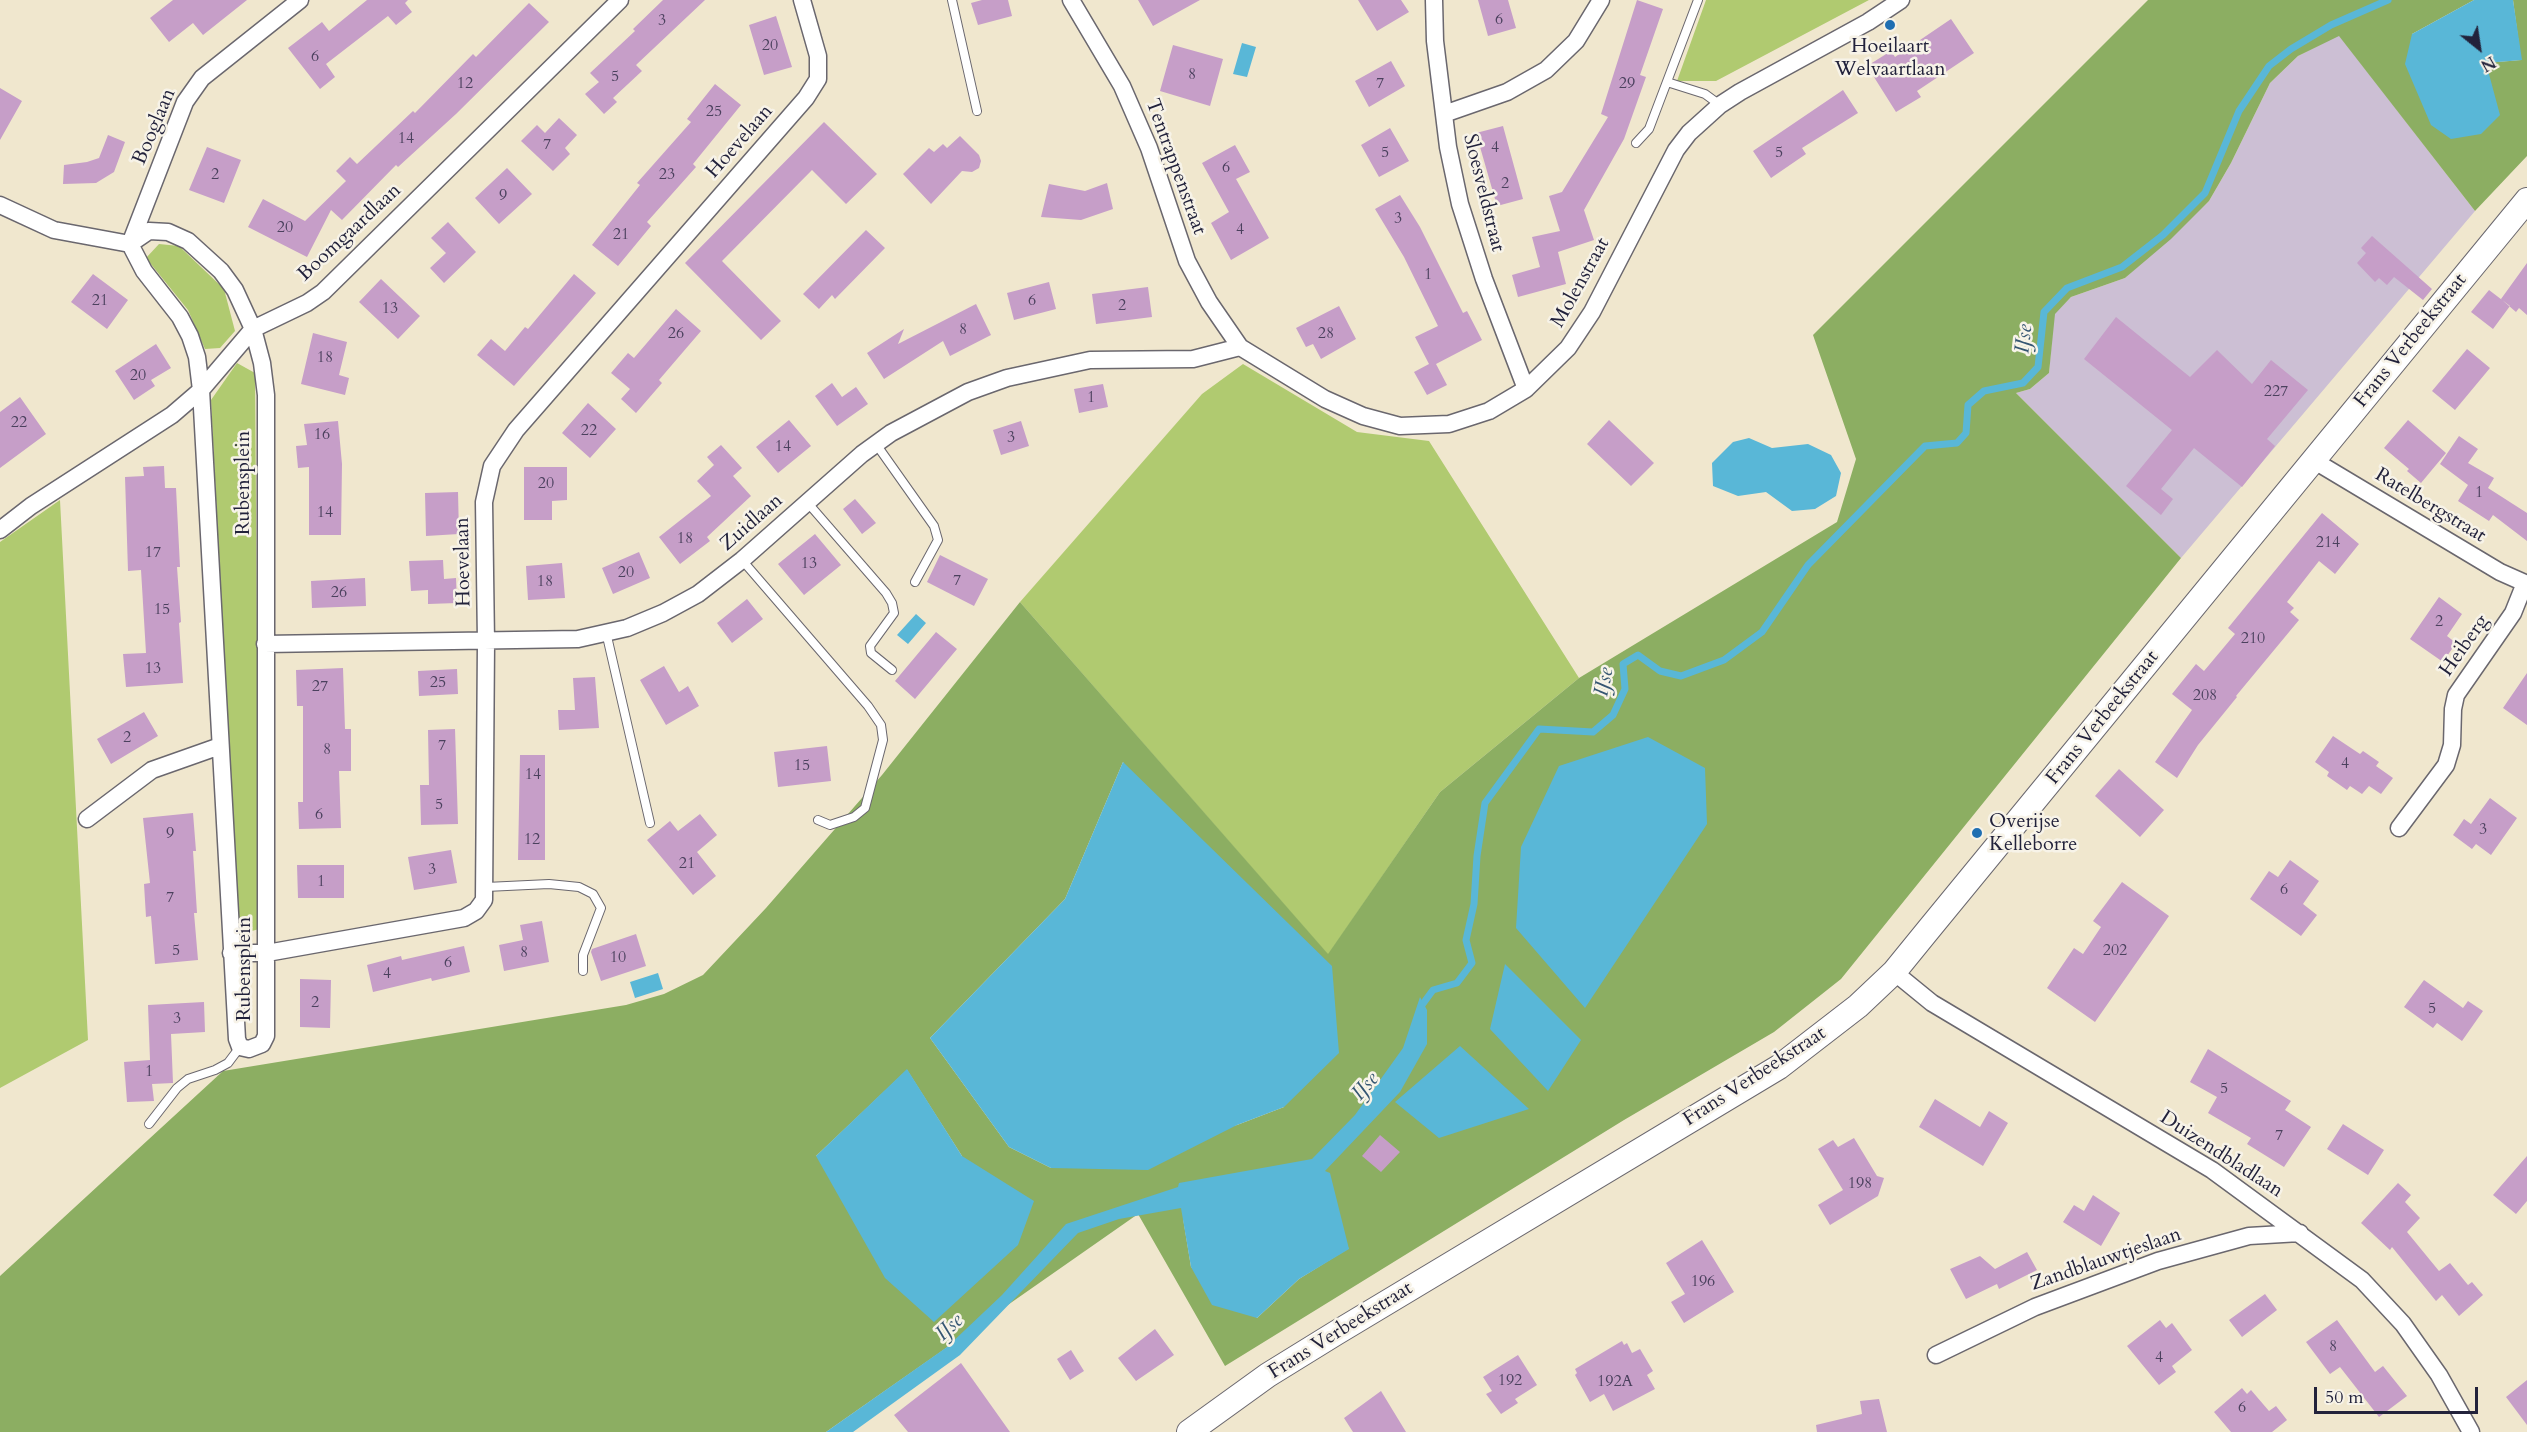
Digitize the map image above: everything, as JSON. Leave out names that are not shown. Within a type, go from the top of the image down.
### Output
[{"type":"main road","name":"Frans Verbeekstraat","points":[[1189,1432],[1268,1375],[1779,1067],[1850,1012],[1894,972],[2527,200]]},
{"type":"street","name":"Booglaan","points":[[130,244],[185,102],[202,78],[300,0]]},
{"type":"street","name":"Boomgaardlaan","points":[[0,530],[31,506],[172,415],[201,390],[253,329],[307,303],[323,291],[620,0]]},
{"type":"street","name":"Hoevelaan","points":[[231,953],[267,953],[464,918],[476,911],[484,900],[486,887],[486,642],[484,502],[492,466],[516,430],[806,98],[818,79],[818,56],[802,0]]},
{"type":"street","name":"Tentrappenstraat","points":[[1071,0],[1122,86],[1149,148],[1187,261],[1209,302],[1240,347]]},
{"type":"street","name":"Sloesveldstraat","points":[[1434,0],[1436,41],[1448,147],[1460,204],[1484,279],[1526,389]]},
{"type":"street","points":[[1444,114],[1507,92],[1546,70],[1576,41],[1601,0]]},
{"type":"street","name":"Molenstraat","points":[[1240,347],[1325,399],[1363,416],[1400,426],[1449,424],[1489,411],[1526,389],[1568,348],[1592,312],[1676,150],[1689,133],[1720,105],[1868,22],[1901,0]]},
{"type":"street","points":[[0,205],[54,230],[130,244]]},
{"type":"street","name":"Rubensplein","points":[[149,231],[168,232],[188,241],[221,271],[235,290],[253,329],[262,363],[266,395],[267,953],[266,1036],[262,1044],[249,1049],[240,1047],[237,1039],[201,390],[197,357],[180,317],[144,271],[130,244],[149,231]]},
{"type":"street","name":"Zuidlaan","points":[[265,644],[578,639],[627,628],[663,613],[698,594],[742,560],[876,444],[933,409],[968,392],[1007,378],[1090,360],[1193,359],[1240,347]]},
{"type":"street","name":"Ratelbergstraat","points":[[2313,460],[2500,572],[2526,583]]},
{"type":"street","name":"Heiberg","points":[[2399,828],[2446,765],[2452,745],[2453,709],[2456,695],[2513,613],[2526,583]]},
{"type":"street","points":[[87,819],[152,770],[220,746]]},
{"type":"street","name":"Duizendbladlaan","points":[[1894,972],[1932,1003],[2212,1170],[2362,1280],[2403,1324],[2439,1375],[2471,1432]]},
{"type":"street","name":"Zandblauwtjeslaan","points":[[1936,1355],[2035,1307],[2158,1261],[2249,1236],[2300,1233]]},
{"type":"lane","points":[[952,0],[977,111]]},
{"type":"lane","points":[[1636,143],[1649,129],[1698,0]]},
{"type":"lane","points":[[1667,82],[1705,94],[1720,105]]},
{"type":"lane","points":[[876,444],[934,526],[938,540],[915,582]]},
{"type":"lane","points":[[807,502],[886,593],[892,603],[894,613],[870,646],[871,653],[892,670]]},
{"type":"lane","points":[[742,560],[868,706],[881,725],[883,740],[865,808],[854,817],[830,825],[818,820]]},
{"type":"lane","points":[[606,633],[650,824]]},
{"type":"lane","points":[[486,887],[549,884],[579,887],[593,894],[601,908],[583,955],[583,971]]},
{"type":"lane","points":[[149,1124],[182,1083],[228,1063],[240,1047]]},
{"type":"shaded area","points":[[2339,35],[2475,211],[2181,558],[2016,393],[2030,389],[2049,373],[2054,314],[2071,297],[2125,278],[2209,201],[2231,163],[2270,83],[2298,56]]},
{"type":"green space","points":[[1706,0],[1869,0],[1716,81],[1677,81]]},
{"type":"green space","points":[[2148,0],[2474,0],[2412,34],[2485,63],[2521,60],[2513,0],[2527,0],[2527,156],[2475,211],[2339,36],[2298,56],[2270,83],[2231,163],[2209,201],[2171,239],[2125,278],[2071,297],[2055,314],[2049,373],[2030,389],[2016,393],[2181,558],[1841,979],[1774,1032],[1624,1120],[1225,1366],[1138,1214],[826,1432],[0,1432],[0,1276],[223,1071],[626,1005],[664,994],[703,975],[766,908],[882,775],[1020,602],[1328,954],[1440,792],[1579,678],[1837,522],[1856,459],[1813,335]],"holes":[[[1123,762],[1284,1107],[1237,1125],[1051,1168],[1009,1147],[930,1038],[1065,899]],[[907,1070],[962,1156],[816,1156]],[[1183,1218],[1349,1248],[1299,1279],[1257,1318],[1191,1267]]]},
{"type":"green space","points":[[159,244],[179,246],[224,289],[235,331],[220,348],[205,349],[188,310],[146,258]]},
{"type":"green space","points":[[237,363],[255,373],[259,929],[238,935],[211,400]]},
{"type":"green space","points":[[1243,364],[1357,432],[1429,441],[1579,678],[1440,792],[1328,955],[1020,602],[1202,394]]},
{"type":"green space","points":[[60,500],[88,1040],[0,1088],[0,542]]},
{"type":"water","points":[[2474,0],[2513,0],[2522,60],[2486,63],[2500,115],[2481,134],[2451,139],[2431,125],[2405,64],[2412,34]]},
{"type":"water","points":[[1242,43],[1256,47],[1247,77],[1233,74]]},
{"type":"water","points":[[1749,438],[1772,448],[1808,444],[1831,455],[1841,473],[1836,496],[1815,509],[1792,511],[1766,492],[1738,496],[1713,486],[1712,463],[1733,442]]},
{"type":"water","points":[[916,614],[926,623],[908,644],[897,635]]},
{"type":"water","points":[[1648,737],[1705,768],[1707,824],[1585,1008],[1516,928],[1521,847],[1559,766]]},
{"type":"water","points":[[1123,762],[1332,966],[1339,1053],[1284,1107],[1237,1125],[1148,1170],[1051,1168],[1009,1147],[930,1038],[1065,899]]},
{"type":"water","points":[[1505,964],[1581,1040],[1548,1091],[1490,1029]]},
{"type":"water","points":[[658,973],[663,989],[635,998],[630,982]]},
{"type":"water","points":[[1420,997],[1427,1010],[1427,1044],[1400,1092],[1325,1171],[1330,1173],[1349,1249],[1299,1279],[1257,1318],[1212,1305],[1191,1267],[1181,1208],[1119,1219],[1078,1233],[960,1355],[853,1432],[826,1432],[947,1347],[1002,1295],[1066,1224],[1178,1187],[1179,1183],[1312,1159],[1355,1115],[1403,1048]]},
{"type":"water","points":[[1460,1046],[1529,1109],[1439,1138],[1395,1102]]},
{"type":"water","points":[[907,1069],[962,1156],[1034,1201],[1018,1245],[934,1322],[885,1278],[816,1156]]},
{"type":"building","points":[[173,0],[247,0],[203,35],[193,23],[169,42],[150,18]]},
{"type":"building","points":[[367,0],[408,0],[405,3],[412,12],[396,25],[388,16],[326,64],[335,77],[320,89],[288,48],[322,22],[329,31]]},
{"type":"building","points":[[663,0],[705,0],[636,65],[642,71],[613,98],[617,102],[604,114],[585,94],[599,82],[590,73],[635,31],[633,29]]},
{"type":"building","points":[[982,0],[1008,0],[1012,16],[978,25],[971,3]]},
{"type":"building","points":[[1138,0],[1200,0],[1153,26]]},
{"type":"building","points":[[1358,0],[1401,0],[1409,12],[1377,31]]},
{"type":"building","points":[[1478,0],[1508,0],[1516,28],[1488,36]]},
{"type":"building","points":[[1637,0],[1663,9],[1640,75],[1646,77],[1624,139],[1584,210],[1594,240],[1558,252],[1566,284],[1518,297],[1512,275],[1540,267],[1532,237],[1560,231],[1549,196],[1562,192],[1608,117],[1601,114]]},
{"type":"building","points":[[529,3],[549,22],[456,114],[398,167],[396,165],[342,220],[331,210],[307,257],[248,227],[263,199],[305,221],[346,181],[336,171],[350,157],[357,164],[413,111],[415,113],[473,54],[476,57]]},
{"type":"building","points":[[776,16],[792,67],[764,75],[749,25]]},
{"type":"building","points":[[1951,19],[1974,53],[1917,91],[1921,97],[1896,112],[1867,66],[1891,51],[1895,57]]},
{"type":"building","points":[[1173,45],[1223,59],[1210,106],[1160,91]]},
{"type":"building","points":[[1391,61],[1405,86],[1369,107],[1355,81]]},
{"type":"building","points":[[715,84],[741,105],[693,164],[696,167],[647,222],[651,226],[618,266],[592,245],[640,185],[637,183],[691,122],[687,119]]},
{"type":"building","points":[[0,88],[22,101],[0,140]]},
{"type":"building","points":[[1843,90],[1858,113],[1802,148],[1806,154],[1771,178],[1753,151]]},
{"type":"building","points":[[559,118],[577,135],[565,148],[570,154],[553,171],[521,141],[537,125],[545,133]]},
{"type":"building","points":[[824,122],[877,174],[846,204],[812,170],[722,261],[781,321],[761,340],[685,263]]},
{"type":"building","points":[[1503,126],[1523,199],[1497,206],[1476,133]]},
{"type":"building","points":[[1390,128],[1409,161],[1379,177],[1361,145]]},
{"type":"building","points":[[108,135],[125,142],[114,172],[96,183],[63,184],[64,165],[99,158]]},
{"type":"building","points":[[960,136],[979,155],[981,161],[979,168],[972,172],[962,171],[931,204],[903,174],[929,148],[934,152],[943,144],[947,148]]},
{"type":"building","points":[[1235,145],[1250,172],[1236,179],[1269,238],[1231,260],[1211,223],[1229,212],[1202,163]]},
{"type":"building","points":[[207,147],[241,160],[224,203],[189,190]]},
{"type":"building","points":[[507,168],[532,194],[499,224],[475,198]]},
{"type":"building","points":[[1107,183],[1113,209],[1081,220],[1041,217],[1049,184],[1085,191]]},
{"type":"building","points":[[1400,195],[1420,227],[1463,313],[1467,311],[1482,340],[1436,364],[1447,385],[1427,395],[1414,372],[1429,364],[1415,337],[1438,326],[1404,257],[1375,209]]},
{"type":"building","points":[[448,222],[476,252],[444,283],[430,268],[446,253],[431,238]]},
{"type":"building","points":[[866,230],[885,248],[835,299],[832,295],[819,309],[803,294]]},
{"type":"building","points":[[2372,236],[2432,289],[2423,300],[2394,277],[2387,285],[2379,278],[2375,282],[2357,263],[2366,253],[2361,248]]},
{"type":"building","points":[[2527,263],[2527,315],[2519,308],[2516,312],[2501,299]]},
{"type":"building","points":[[93,274],[128,300],[107,329],[71,302]]},
{"type":"building","points":[[574,274],[596,293],[514,386],[477,355],[491,339],[505,351],[525,327],[528,329]]},
{"type":"building","points":[[381,279],[420,316],[398,339],[359,302]]},
{"type":"building","points":[[1049,282],[1056,309],[1014,320],[1007,293]]},
{"type":"building","points":[[1148,287],[1152,317],[1096,324],[1092,294]]},
{"type":"building","points":[[2489,290],[2510,306],[2493,329],[2471,312]]},
{"type":"building","points":[[976,304],[991,335],[950,356],[943,341],[884,379],[867,353],[904,329],[898,344]]},
{"type":"building","points":[[1339,306],[1356,339],[1321,359],[1313,344],[1306,347],[1296,328]]},
{"type":"building","points":[[676,309],[701,331],[659,380],[662,383],[636,413],[621,399],[630,389],[611,373],[628,353],[634,358]]},
{"type":"building","points":[[2116,317],[2190,377],[2217,350],[2252,384],[2271,360],[2308,390],[2267,439],[2275,446],[2242,487],[2194,448],[2161,489],[2173,499],[2161,515],[2126,486],[2172,430],[2084,359]]},
{"type":"building","points":[[313,333],[347,342],[339,375],[349,378],[345,395],[301,384]]},
{"type":"building","points":[[156,344],[171,368],[151,380],[155,386],[134,400],[115,371]]},
{"type":"building","points":[[2467,349],[2490,368],[2455,410],[2432,391]]},
{"type":"building","points":[[832,383],[842,397],[856,387],[868,404],[837,426],[815,396]]},
{"type":"building","points":[[1103,384],[1108,407],[1079,413],[1074,389]]},
{"type":"building","points":[[20,397],[46,434],[0,468],[0,412]]},
{"type":"building","points":[[588,403],[616,429],[590,458],[562,433]]},
{"type":"building","points":[[789,420],[811,446],[778,473],[756,447]]},
{"type":"building","points":[[1609,420],[1654,463],[1631,486],[1587,444]]},
{"type":"building","points":[[2408,420],[2446,453],[2421,483],[2407,471],[2409,469],[2384,448]]},
{"type":"building","points":[[338,421],[342,464],[341,535],[309,535],[309,467],[298,468],[296,446],[307,445],[304,424]]},
{"type":"building","points":[[1021,421],[1029,446],[1001,455],[993,430]]},
{"type":"building","points":[[2459,436],[2478,449],[2468,463],[2494,478],[2488,488],[2527,513],[2527,541],[2493,515],[2489,521],[2458,501],[2468,485],[2440,464]]},
{"type":"building","points":[[721,445],[742,468],[733,476],[751,496],[707,537],[710,541],[680,564],[659,537],[711,496],[697,481],[714,465],[707,457]]},
{"type":"building","points":[[164,466],[165,488],[176,488],[180,567],[177,567],[181,622],[179,623],[183,683],[126,687],[123,654],[146,653],[141,570],[128,571],[125,477],[144,476],[143,467]]},
{"type":"building","points":[[524,467],[567,467],[567,500],[552,501],[552,520],[524,520]]},
{"type":"building","points":[[458,492],[459,534],[426,536],[425,493]]},
{"type":"building","points":[[855,499],[876,523],[862,534],[843,509]]},
{"type":"building","points":[[2322,513],[2359,544],[2335,574],[2319,561],[2287,602],[2294,608],[2290,612],[2299,620],[2198,745],[2177,778],[2155,762],[2192,710],[2172,694],[2196,664],[2204,671],[2235,634],[2228,628]]},
{"type":"building","points":[[815,534],[841,565],[804,595],[778,564]]},
{"type":"building","points":[[639,552],[650,578],[613,594],[602,568]]},
{"type":"building","points":[[940,555],[988,579],[974,606],[927,582]]},
{"type":"building","points":[[443,560],[444,579],[456,578],[457,603],[428,604],[428,590],[411,591],[409,561]]},
{"type":"building","points":[[562,563],[565,598],[528,600],[526,566]]},
{"type":"building","points":[[365,578],[366,606],[312,608],[311,581]]},
{"type":"building","points":[[2439,597],[2462,614],[2447,636],[2456,643],[2443,662],[2410,639]]},
{"type":"building","points":[[747,599],[763,619],[732,643],[717,623]]},
{"type":"building","points":[[936,632],[957,649],[915,699],[895,681]]},
{"type":"building","points":[[664,666],[679,692],[688,686],[699,706],[666,725],[640,680]]},
{"type":"building","points":[[343,668],[345,729],[351,729],[351,771],[339,771],[341,828],[299,829],[298,802],[303,802],[303,706],[297,706],[296,670]]},
{"type":"building","points":[[457,669],[458,694],[419,696],[418,671]]},
{"type":"building","points":[[2527,673],[2527,725],[2503,708]]},
{"type":"building","points":[[595,677],[599,728],[559,730],[558,710],[575,710],[573,678]]},
{"type":"building","points":[[144,712],[158,736],[111,764],[97,739]]},
{"type":"building","points":[[455,729],[458,824],[421,825],[420,785],[429,785],[428,730]]},
{"type":"building","points":[[2333,736],[2360,754],[2363,751],[2379,762],[2376,766],[2393,778],[2381,794],[2369,786],[2362,794],[2350,786],[2347,790],[2327,776],[2329,772],[2315,762]]},
{"type":"building","points":[[827,746],[831,781],[778,787],[774,752]]},
{"type":"building","points":[[520,755],[545,755],[545,860],[518,860]]},
{"type":"building","points":[[2119,769],[2164,810],[2140,837],[2095,796]]},
{"type":"building","points":[[2490,798],[2517,818],[2491,855],[2476,844],[2472,849],[2453,835],[2464,819],[2471,824]]},
{"type":"building","points":[[193,813],[197,913],[194,913],[198,960],[155,964],[151,916],[146,917],[144,884],[150,883],[143,818]]},
{"type":"building","points":[[700,814],[717,835],[697,852],[716,876],[693,895],[647,840],[670,821],[678,831]]},
{"type":"building","points":[[451,850],[457,883],[414,890],[408,857]]},
{"type":"building","points":[[2290,860],[2319,881],[2303,904],[2317,915],[2301,936],[2250,899],[2269,871],[2278,877]]},
{"type":"building","points":[[297,865],[344,865],[344,898],[298,898]]},
{"type":"building","points":[[2122,882],[2169,916],[2095,1022],[2047,988],[2074,948],[2083,954],[2101,927],[2093,921]]},
{"type":"building","points":[[542,921],[549,962],[504,971],[499,945],[523,940],[520,925]]},
{"type":"building","points":[[636,934],[646,966],[601,981],[592,949]]},
{"type":"building","points":[[464,946],[470,972],[432,981],[431,978],[373,992],[367,965],[401,956],[402,960]]},
{"type":"building","points":[[300,979],[331,980],[330,1028],[300,1027]]},
{"type":"building","points":[[2424,980],[2463,1008],[2468,1001],[2483,1011],[2462,1041],[2437,1023],[2433,1028],[2404,1007]]},
{"type":"building","points":[[204,1002],[205,1032],[171,1034],[173,1083],[152,1084],[154,1101],[127,1102],[124,1062],[150,1060],[148,1005]]},
{"type":"building","points":[[2208,1049],[2291,1101],[2285,1110],[2311,1127],[2284,1167],[2247,1144],[2251,1138],[2208,1113],[2217,1097],[2190,1082]]},
{"type":"building","points":[[1935,1099],[1980,1127],[1989,1111],[2008,1123],[1983,1166],[1919,1127]]},
{"type":"building","points":[[2343,1124],[2384,1150],[2368,1175],[2327,1149]]},
{"type":"building","points":[[1380,1135],[1400,1152],[1381,1172],[1362,1156]]},
{"type":"building","points":[[1854,1138],[1877,1176],[1884,1178],[1878,1196],[1830,1225],[1818,1205],[1843,1190],[1818,1149],[1833,1140],[1838,1147]]},
{"type":"building","points":[[2527,1156],[2527,1201],[2516,1214],[2493,1195]]},
{"type":"building","points":[[2398,1183],[2411,1195],[2405,1202],[2420,1218],[2407,1232],[2439,1271],[2450,1263],[2468,1285],[2472,1282],[2483,1295],[2459,1316],[2442,1295],[2436,1301],[2392,1247],[2390,1250],[2361,1223]]},
{"type":"building","points":[[2093,1195],[2120,1213],[2101,1246],[2063,1222],[2074,1205],[2084,1211]]},
{"type":"building","points":[[1702,1240],[1734,1292],[1684,1323],[1671,1302],[1685,1294],[1666,1263]]},
{"type":"building","points":[[2027,1252],[2037,1270],[1999,1289],[1997,1284],[1966,1299],[1950,1269],[1980,1256],[1995,1269]]},
{"type":"building","points":[[2265,1294],[2277,1310],[2242,1337],[2229,1320]]},
{"type":"building","points":[[2160,1320],[2166,1328],[2172,1323],[2192,1350],[2172,1366],[2176,1372],[2159,1385],[2127,1346]]},
{"type":"building","points":[[2337,1320],[2375,1372],[2383,1366],[2407,1396],[2379,1417],[2340,1367],[2330,1374],[2306,1342]]},
{"type":"building","points":[[1155,1329],[1174,1355],[1136,1381],[1118,1358]]},
{"type":"building","points":[[1622,1341],[1624,1345],[1627,1343],[1632,1353],[1640,1349],[1653,1371],[1647,1375],[1655,1389],[1613,1411],[1604,1394],[1590,1402],[1575,1375],[1577,1373],[1575,1369]]},
{"type":"building","points":[[1071,1350],[1084,1371],[1070,1380],[1057,1359]]},
{"type":"building","points":[[1518,1355],[1537,1385],[1515,1399],[1518,1403],[1501,1414],[1486,1394],[1492,1391],[1483,1377]]},
{"type":"building","points":[[961,1363],[1010,1432],[908,1432],[894,1415]]},
{"type":"building","points":[[2527,1380],[2527,1425],[2506,1397]]},
{"type":"building","points":[[2242,1388],[2247,1394],[2251,1390],[2269,1411],[2276,1406],[2287,1420],[2272,1432],[2231,1432],[2214,1412]]},
{"type":"building","points":[[1381,1391],[1406,1432],[1353,1432],[1344,1418]]},
{"type":"building","points":[[1879,1399],[1887,1432],[1817,1432],[1816,1425],[1862,1414],[1860,1401]]},
{"type":"waterway","name":"IJse","points":[[1420,1012],[1422,1005],[1433,990],[1457,983],[1472,963],[1466,940],[1474,904],[1477,856],[1485,803],[1539,729],[1593,732],[1613,715],[1625,689],[1623,664],[1638,655],[1660,671],[1681,676],[1724,660],[1762,632],[1808,565],[1925,446],[1957,443],[1966,433],[1968,405],[1984,391],[2023,383],[2038,367],[2044,312],[2067,288],[2122,267],[2163,235],[2205,193],[2239,111],[2269,66],[2291,49],[2331,25],[2388,0]]},
{"type":"place","name":"Hoeilaart Welvaartlaan","points":[[1890,25]]},
{"type":"place","name":"Overijse Kelleborre","points":[[1977,833]]}]
